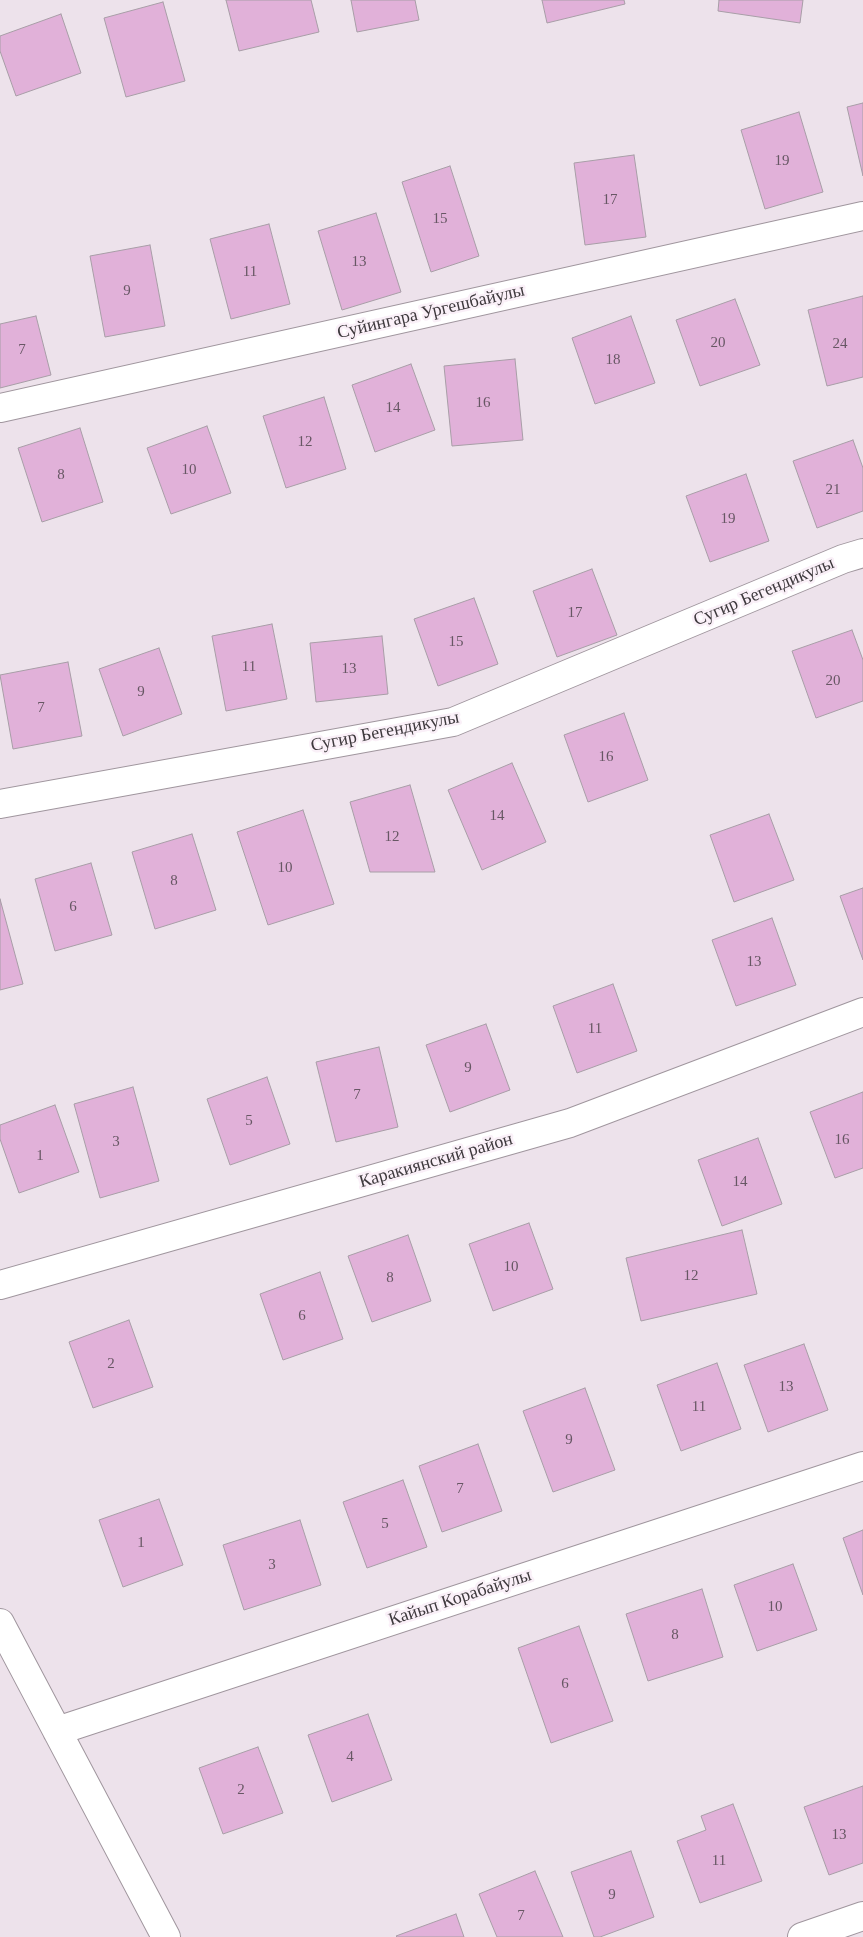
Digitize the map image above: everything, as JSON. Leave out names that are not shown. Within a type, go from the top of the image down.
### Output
[{"type":"street","name":"Суйингара Ургешбайулы","points":[[0,408],[863,216]]},
{"type":"street","name":"Сугир Бегендикулы","points":[[0,804],[453,722],[863,552]]},
{"type":"street","name":"Каракиянский район","points":[[0,1285],[570,1123],[863,1012]]},
{"type":"street","name":"Кайып Корабайулы","points":[[57,1730],[863,1466]]},
{"type":"street","points":[[0,1623],[166,1937]]},
{"type":"street","points":[[802,1937],[863,1916]]},
{"type":"building","points":[[226,0],[311,0],[319,32],[239,51]]},
{"type":"building","points":[[351,0],[415,0],[419,20],[357,32]]},
{"type":"building","points":[[542,0],[624,0],[625,4],[547,23]]},
{"type":"building","points":[[719,0],[803,0],[800,23],[718,11]]},
{"type":"building","points":[[163,2],[185,81],[126,97],[104,18]]},
{"type":"building","points":[[61,14],[81,73],[16,96],[0,51],[0,36]]},
{"type":"building","points":[[863,103],[863,176],[847,107]]},
{"type":"building","points":[[799,112],[823,192],[765,209],[741,130]]},
{"type":"building","points":[[634,155],[646,237],[585,245],[574,163]]},
{"type":"building","points":[[450,166],[479,256],[431,272],[402,182]]},
{"type":"building","points":[[376,213],[401,292],[342,310],[318,231]]},
{"type":"building","points":[[269,224],[290,304],[231,319],[210,239]]},
{"type":"building","points":[[150,245],[165,326],[105,337],[90,256]]},
{"type":"building","points":[[863,296],[863,377],[827,386],[808,310]]},
{"type":"building","points":[[735,299],[760,365],[700,386],[676,320]]},
{"type":"building","points":[[36,316],[51,375],[0,388],[0,324]]},
{"type":"building","points":[[631,316],[655,383],[595,404],[572,338]]},
{"type":"building","points":[[515,359],[523,440],[452,446],[444,366]]},
{"type":"building","points":[[411,364],[435,430],[375,452],[352,385]]},
{"type":"building","points":[[324,397],[346,469],[286,488],[263,416]]},
{"type":"building","points":[[207,426],[231,493],[171,514],[147,448]]},
{"type":"building","points":[[80,428],[103,502],[42,522],[18,448]]},
{"type":"building","points":[[853,440],[863,468],[863,511],[817,528],[793,461]]},
{"type":"building","points":[[746,474],[769,541],[710,562],[686,496]]},
{"type":"building","points":[[592,569],[617,635],[557,657],[533,591]]},
{"type":"building","points":[[474,598],[498,664],[438,686],[414,619]]},
{"type":"building","points":[[272,624],[287,699],[226,711],[212,636]]},
{"type":"building","points":[[852,630],[863,660],[863,701],[816,718],[792,651]]},
{"type":"building","points":[[382,636],[388,694],[316,702],[310,643]]},
{"type":"building","points":[[159,648],[182,714],[123,736],[99,669]]},
{"type":"building","points":[[68,662],[82,736],[13,749],[0,675]]},
{"type":"building","points":[[624,713],[648,780],[588,802],[564,735]]},
{"type":"building","points":[[512,763],[546,842],[482,870],[448,790]]},
{"type":"building","points":[[410,785],[435,872],[370,872],[350,802]]},
{"type":"building","points":[[303,810],[334,904],[268,925],[237,832]]},
{"type":"building","points":[[769,814],[794,880],[734,902],[710,835]]},
{"type":"building","points":[[192,834],[216,910],[155,929],[132,852]]},
{"type":"building","points":[[91,863],[112,935],[55,951],[35,879]]},
{"type":"building","points":[[863,888],[863,960],[840,896]]},
{"type":"building","points":[[0,899],[23,984],[0,990]]},
{"type":"building","points":[[772,918],[796,985],[736,1006],[712,940]]},
{"type":"building","points":[[613,984],[637,1051],[577,1073],[553,1006]]},
{"type":"building","points":[[486,1024],[510,1090],[450,1112],[426,1045]]},
{"type":"building","points":[[379,1047],[398,1127],[336,1142],[316,1062]]},
{"type":"building","points":[[267,1077],[290,1144],[230,1165],[207,1099]]},
{"type":"building","points":[[133,1087],[159,1181],[100,1198],[74,1104]]},
{"type":"building","points":[[863,1092],[863,1168],[835,1178],[810,1112]]},
{"type":"building","points":[[55,1105],[79,1172],[19,1193],[0,1139],[0,1125]]},
{"type":"building","points":[[758,1138],[782,1204],[722,1226],[698,1160]]},
{"type":"building","points":[[529,1223],[553,1289],[493,1311],[469,1244]]},
{"type":"building","points":[[742,1230],[757,1294],[641,1321],[626,1258]]},
{"type":"building","points":[[408,1235],[431,1301],[372,1322],[348,1256]]},
{"type":"building","points":[[320,1272],[343,1339],[283,1360],[260,1294]]},
{"type":"building","points":[[129,1320],[153,1387],[93,1408],[69,1342]]},
{"type":"building","points":[[804,1344],[828,1410],[768,1432],[744,1365]]},
{"type":"building","points":[[717,1363],[741,1429],[681,1451],[657,1385]]},
{"type":"building","points":[[585,1388],[615,1470],[553,1492],[523,1411]]},
{"type":"building","points":[[478,1444],[502,1511],[442,1532],[419,1466]]},
{"type":"building","points":[[403,1480],[427,1547],[367,1568],[343,1502]]},
{"type":"building","points":[[159,1499],[183,1565],[123,1587],[99,1520]]},
{"type":"building","points":[[300,1520],[321,1585],[244,1610],[223,1545]]},
{"type":"building","points":[[863,1530],[863,1595],[843,1538]]},
{"type":"building","points":[[793,1564],[817,1630],[757,1651],[734,1585]]},
{"type":"building","points":[[702,1589],[723,1657],[648,1681],[626,1614]]},
{"type":"building","points":[[579,1626],[613,1721],[551,1743],[518,1648]]},
{"type":"building","points":[[368,1714],[392,1780],[332,1802],[308,1735]]},
{"type":"building","points":[[258,1747],[283,1813],[223,1834],[199,1768]]},
{"type":"building","points":[[863,1786],[863,1863],[829,1875],[804,1807]]},
{"type":"building","points":[[733,1804],[762,1881],[700,1903],[677,1841],[706,1830],[701,1816]]},
{"type":"building","points":[[631,1851],[654,1917],[600,1937],[594,1937],[571,1872]]},
{"type":"building","points":[[535,1871],[563,1937],[497,1937],[479,1894]]},
{"type":"building","points":[[456,1914],[464,1937],[396,1936]]}]
